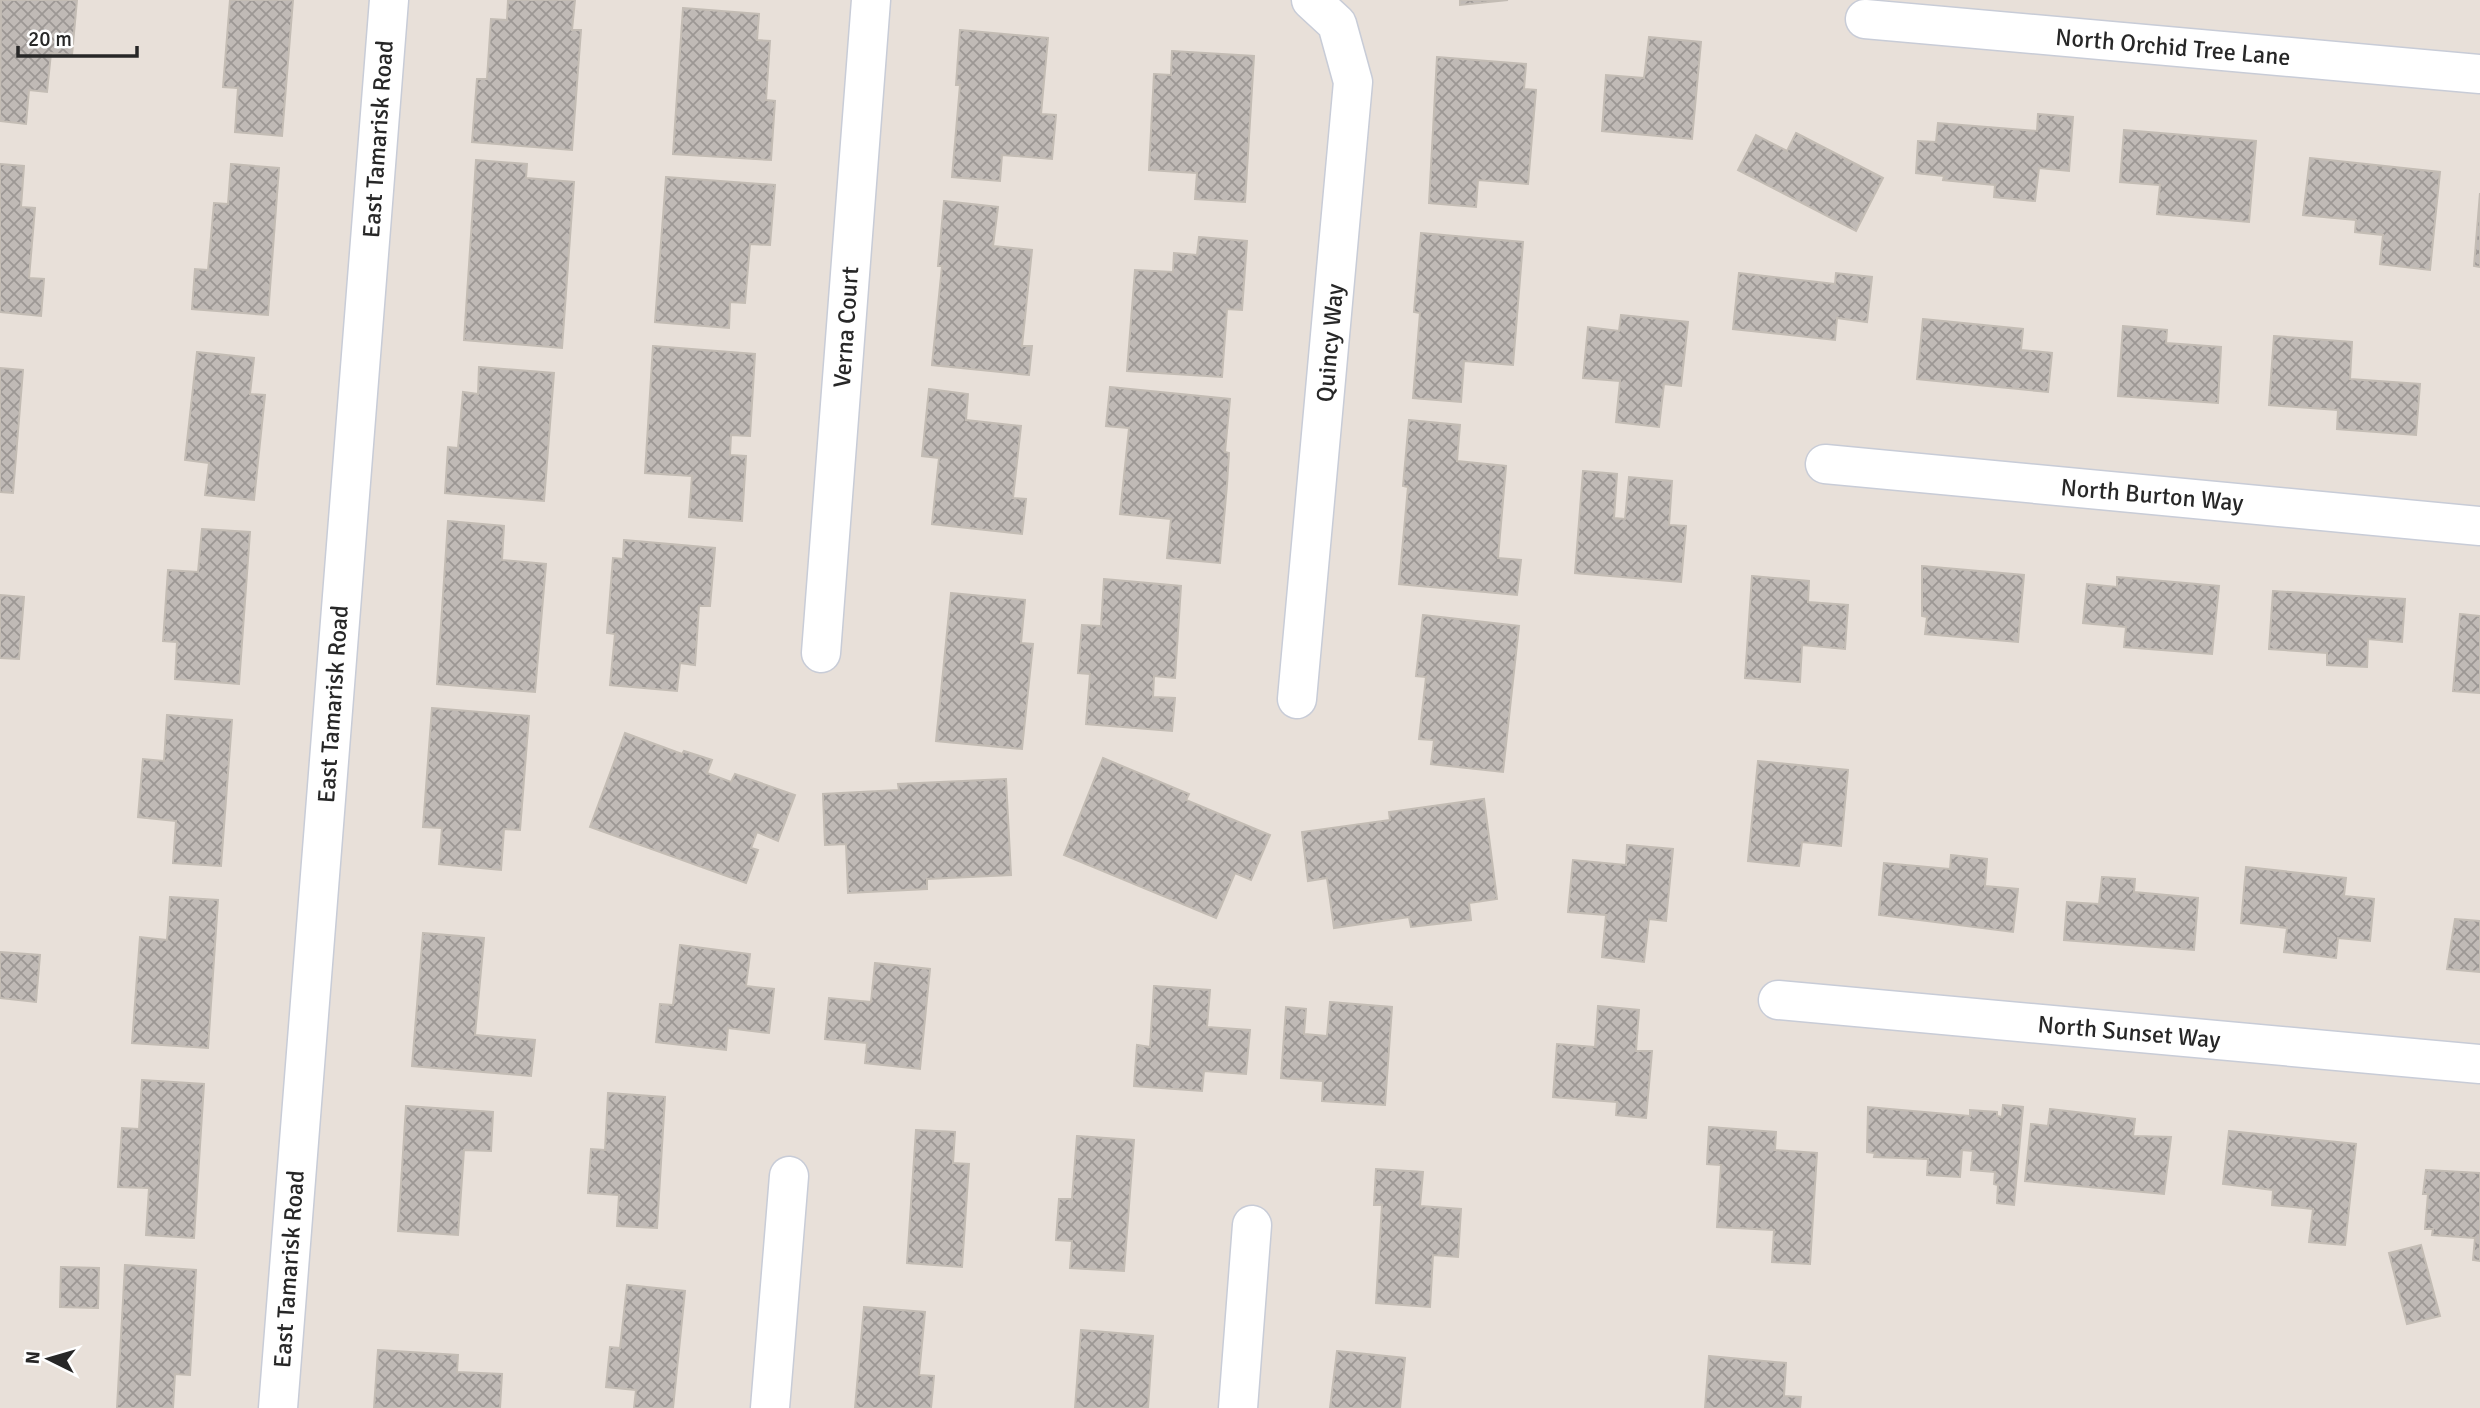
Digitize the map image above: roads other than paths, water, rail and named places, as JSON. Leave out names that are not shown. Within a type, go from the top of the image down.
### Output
[{"type":"street","name":"East Tamarisk Road","points":[[278,1408],[388,0]]},
{"type":"street","name":"Verna Court","points":[[821,653],[872,0]]},
{"type":"street","name":"Quincy Way","points":[[1297,699],[1353,82],[1337,24],[1311,0]]},
{"type":"street","name":"North Orchid Tree Lane","points":[[1865,19],[2480,74]]},
{"type":"street","name":"North Burton Way","points":[[1825,464],[2480,526]]},
{"type":"street","name":"North Sunset Way","points":[[1778,1000],[2480,1065]]},
{"type":"street","points":[[770,1408],[789,1176]]},
{"type":"street","points":[[1238,1408],[1252,1225]]}]
